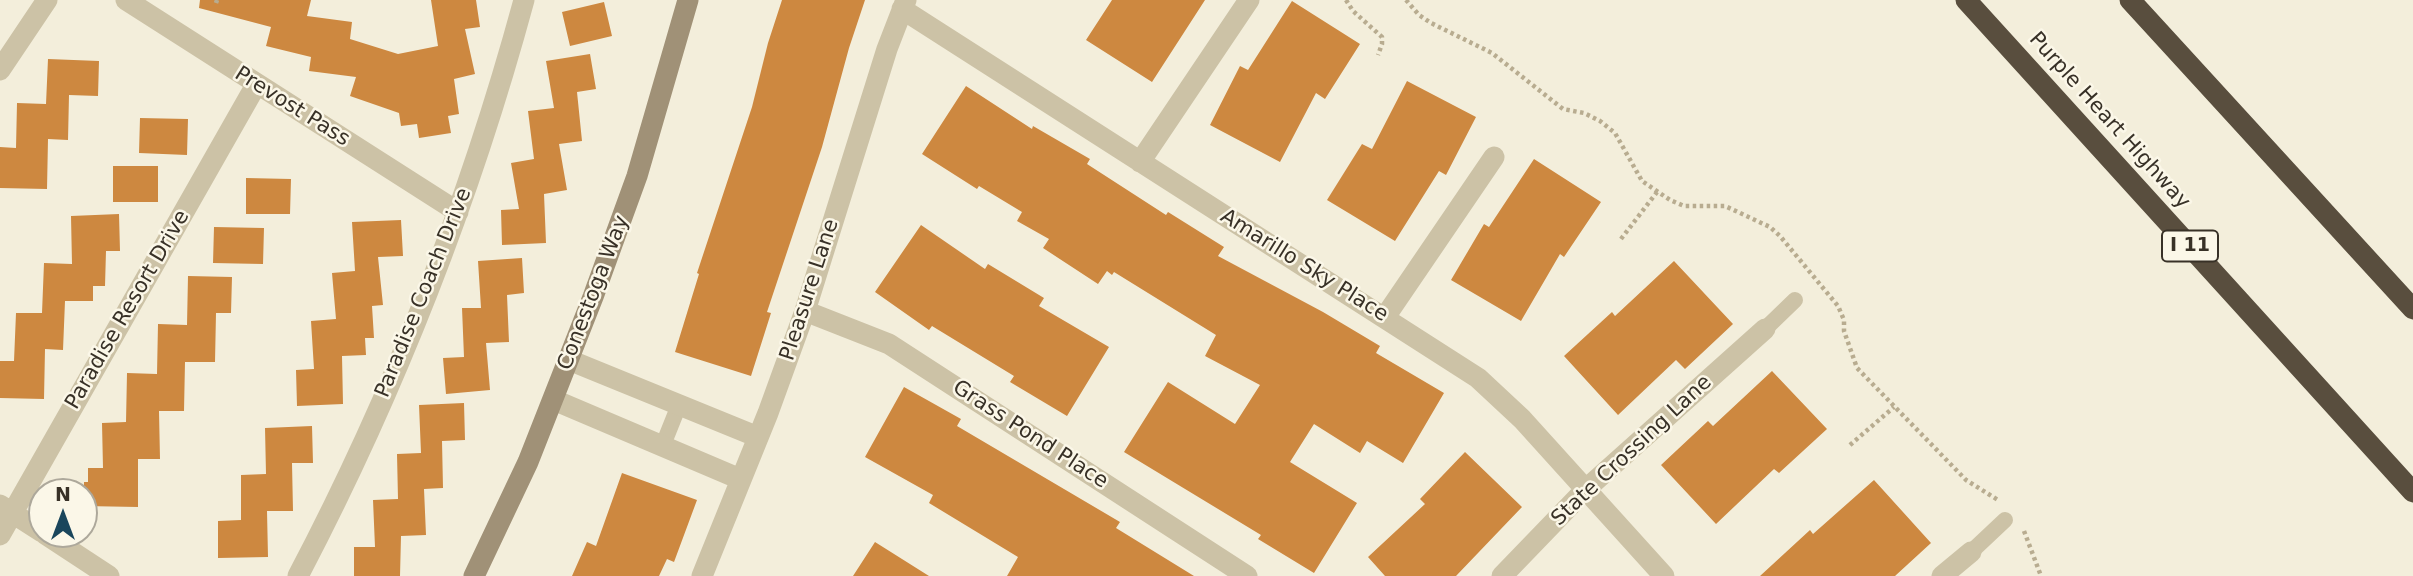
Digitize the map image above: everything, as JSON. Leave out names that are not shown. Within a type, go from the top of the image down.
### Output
[{"type":"highway","name":"Purple Heart Highway","points":[[1966,0],[2413,492]]},
{"type":"highway","points":[[2130,0],[2413,309]]},
{"type":"street","points":[[0,69],[47,0]]},
{"type":"street","name":"Prevost Pass","points":[[126,0],[458,212]]},
{"type":"street","name":"Paradise Coach Drive","points":[[298,576],[380,406],[458,212],[508,59],[524,0]]},
{"type":"street","name":"Conestoga Way","points":[[474,576],[528,462],[569,360],[637,176],[688,0]]},
{"type":"street","points":[[1140,162],[1249,0]]},
{"type":"street","name":"Amarillo Sky Place","points":[[904,4],[1140,162],[1478,378],[1521,419],[1664,576]]},
{"type":"street","name":"Pleasure Lane","points":[[705,575],[805,311],[879,74],[904,4]]},
{"type":"street","name":"Paradise Resort Drive","points":[[0,535],[6,509],[256,85]]},
{"type":"street","points":[[1385,317],[1494,157]]},
{"type":"street","name":"Grass Pond Place","points":[[805,311],[889,344],[1247,576]]},
{"type":"street","name":"State Crossing Lane","points":[[1502,576],[1585,490],[1765,329]]},
{"type":"street","points":[[569,360],[758,437]]},
{"type":"street","points":[[554,400],[740,479]]},
{"type":"street","points":[[6,509],[28,523]]},
{"type":"street","points":[[66,548],[109,576]]},
{"type":"street","points":[[1942,576],[1971,552]]},
{"type":"lane","points":[[1765,329],[1795,300]]},
{"type":"lane","points":[[663,445],[679,405]]},
{"type":"lane","points":[[1971,552],[2009,517]]},
{"type":"path","points":[[1346,0],[1353,11],[1382,37],[1378,55]]},
{"type":"path","points":[[1406,0],[1419,15],[1431,23],[1492,53],[1563,109],[1584,113],[1600,121],[1619,139],[1642,181],[1657,192],[1684,206],[1725,206],[1770,227],[1780,236],[1838,306],[1857,368],[1966,480],[1997,500],[2009,517],[2025,531],[2041,576]]},
{"type":"path","points":[[1621,239],[1657,192]]},
{"type":"path","points":[[1850,445],[1894,407]]},
{"type":"building","points":[[200,0],[311,0],[307,16],[352,22],[350,39],[398,54],[438,46],[431,0],[476,0],[480,27],[465,29],[475,74],[454,79],[459,114],[448,116],[451,133],[419,138],[417,124],[401,126],[399,113],[350,96],[356,77],[309,71],[311,57],[266,46],[271,27],[199,8]]},
{"type":"building","points":[[782,0],[865,0],[822,147],[767,312],[771,313],[751,376],[675,352],[699,274],[697,273],[752,107]]},
{"type":"building","points":[[1112,0],[1205,0],[1152,82],[1086,40]]},
{"type":"building","points":[[1292,1],[1360,44],[1325,99],[1316,93],[1280,162],[1210,125],[1240,66],[1248,70]]},
{"type":"building","points":[[604,2],[612,36],[570,46],[562,12]]},
{"type":"building","points":[[590,54],[596,89],[577,92],[582,141],[559,144],[567,190],[544,194],[546,243],[502,245],[501,210],[519,209],[511,163],[534,159],[528,111],[554,108],[546,61]]},
{"type":"building","points":[[48,59],[99,61],[98,96],[69,95],[68,140],[48,139],[47,189],[0,188],[0,147],[16,148],[17,103],[46,104]]},
{"type":"building","points":[[1407,81],[1476,117],[1446,175],[1439,171],[1395,241],[1327,200],[1362,144],[1372,149]]},
{"type":"building","points":[[966,86],[1032,129],[1033,126],[1090,159],[1087,164],[1166,215],[1168,212],[1224,247],[1218,256],[1380,346],[1376,353],[1444,393],[1403,463],[1367,441],[1360,453],[1314,424],[1290,462],[1357,503],[1314,573],[1258,539],[1261,535],[1124,452],[1168,382],[1235,424],[1260,385],[1205,356],[1216,335],[1114,272],[1112,275],[1107,271],[1098,284],[1043,248],[1049,239],[1017,221],[1022,212],[979,186],[977,189],[922,154]]},
{"type":"building","points":[[140,118],[188,119],[187,155],[139,153]]},
{"type":"building","points":[[1534,159],[1601,202],[1564,257],[1560,254],[1521,321],[1451,280],[1484,224],[1489,227]]},
{"type":"building","points":[[113,166],[158,166],[158,202],[113,202]]},
{"type":"building","points":[[246,178],[291,179],[290,214],[246,214]]},
{"type":"building","points":[[119,214],[120,251],[106,251],[105,286],[93,286],[93,301],[65,301],[63,350],[45,349],[44,399],[0,398],[0,361],[14,361],[16,313],[42,313],[44,263],[72,264],[71,216]]},
{"type":"building","points":[[401,220],[403,256],[378,257],[383,305],[372,306],[374,338],[365,338],[366,355],[342,356],[343,404],[297,406],[296,370],[314,369],[311,321],[336,319],[332,273],[355,271],[352,222]]},
{"type":"building","points":[[921,225],[985,269],[988,264],[1044,298],[1039,306],[1109,347],[1067,416],[1010,382],[1014,376],[932,326],[929,330],[875,292]]},
{"type":"building","points":[[214,227],[264,228],[263,264],[213,263]]},
{"type":"building","points":[[522,258],[524,293],[507,295],[509,342],[486,343],[490,390],[446,394],[443,358],[464,357],[462,308],[481,308],[478,261]]},
{"type":"building","points":[[1674,261],[1733,324],[1685,369],[1676,360],[1618,415],[1564,356],[1612,312],[1615,316]]},
{"type":"building","points":[[188,276],[232,277],[231,313],[216,313],[215,362],[185,362],[184,411],[159,411],[160,459],[138,459],[138,507],[98,506],[98,478],[88,478],[88,468],[103,468],[102,423],[126,422],[127,373],[157,374],[158,324],[187,325]]},
{"type":"building","points":[[1772,371],[1827,429],[1779,473],[1774,469],[1716,524],[1661,465],[1708,421],[1713,426]]},
{"type":"building","points":[[904,387],[961,419],[957,426],[1120,522],[1116,528],[1194,576],[1007,576],[1018,557],[929,503],[933,495],[865,457]]},
{"type":"building","points":[[464,403],[465,440],[442,441],[443,488],[424,489],[426,535],[401,536],[400,576],[354,576],[354,547],[375,547],[373,500],[398,499],[397,454],[421,453],[419,405]]},
{"type":"building","points":[[312,426],[313,463],[292,463],[293,511],[267,511],[268,557],[218,558],[218,521],[241,520],[241,475],[266,474],[265,428]]},
{"type":"building","points":[[1465,452],[1522,507],[1456,576],[1385,576],[1368,557],[1425,504],[1420,499]]},
{"type":"building","points":[[622,473],[697,500],[674,562],[667,559],[659,576],[572,576],[587,542],[596,546]]},
{"type":"building","points":[[1874,480],[1931,543],[1895,576],[1760,576],[1810,530],[1813,534]]},
{"type":"building","points":[[875,542],[929,576],[853,576]]}]
